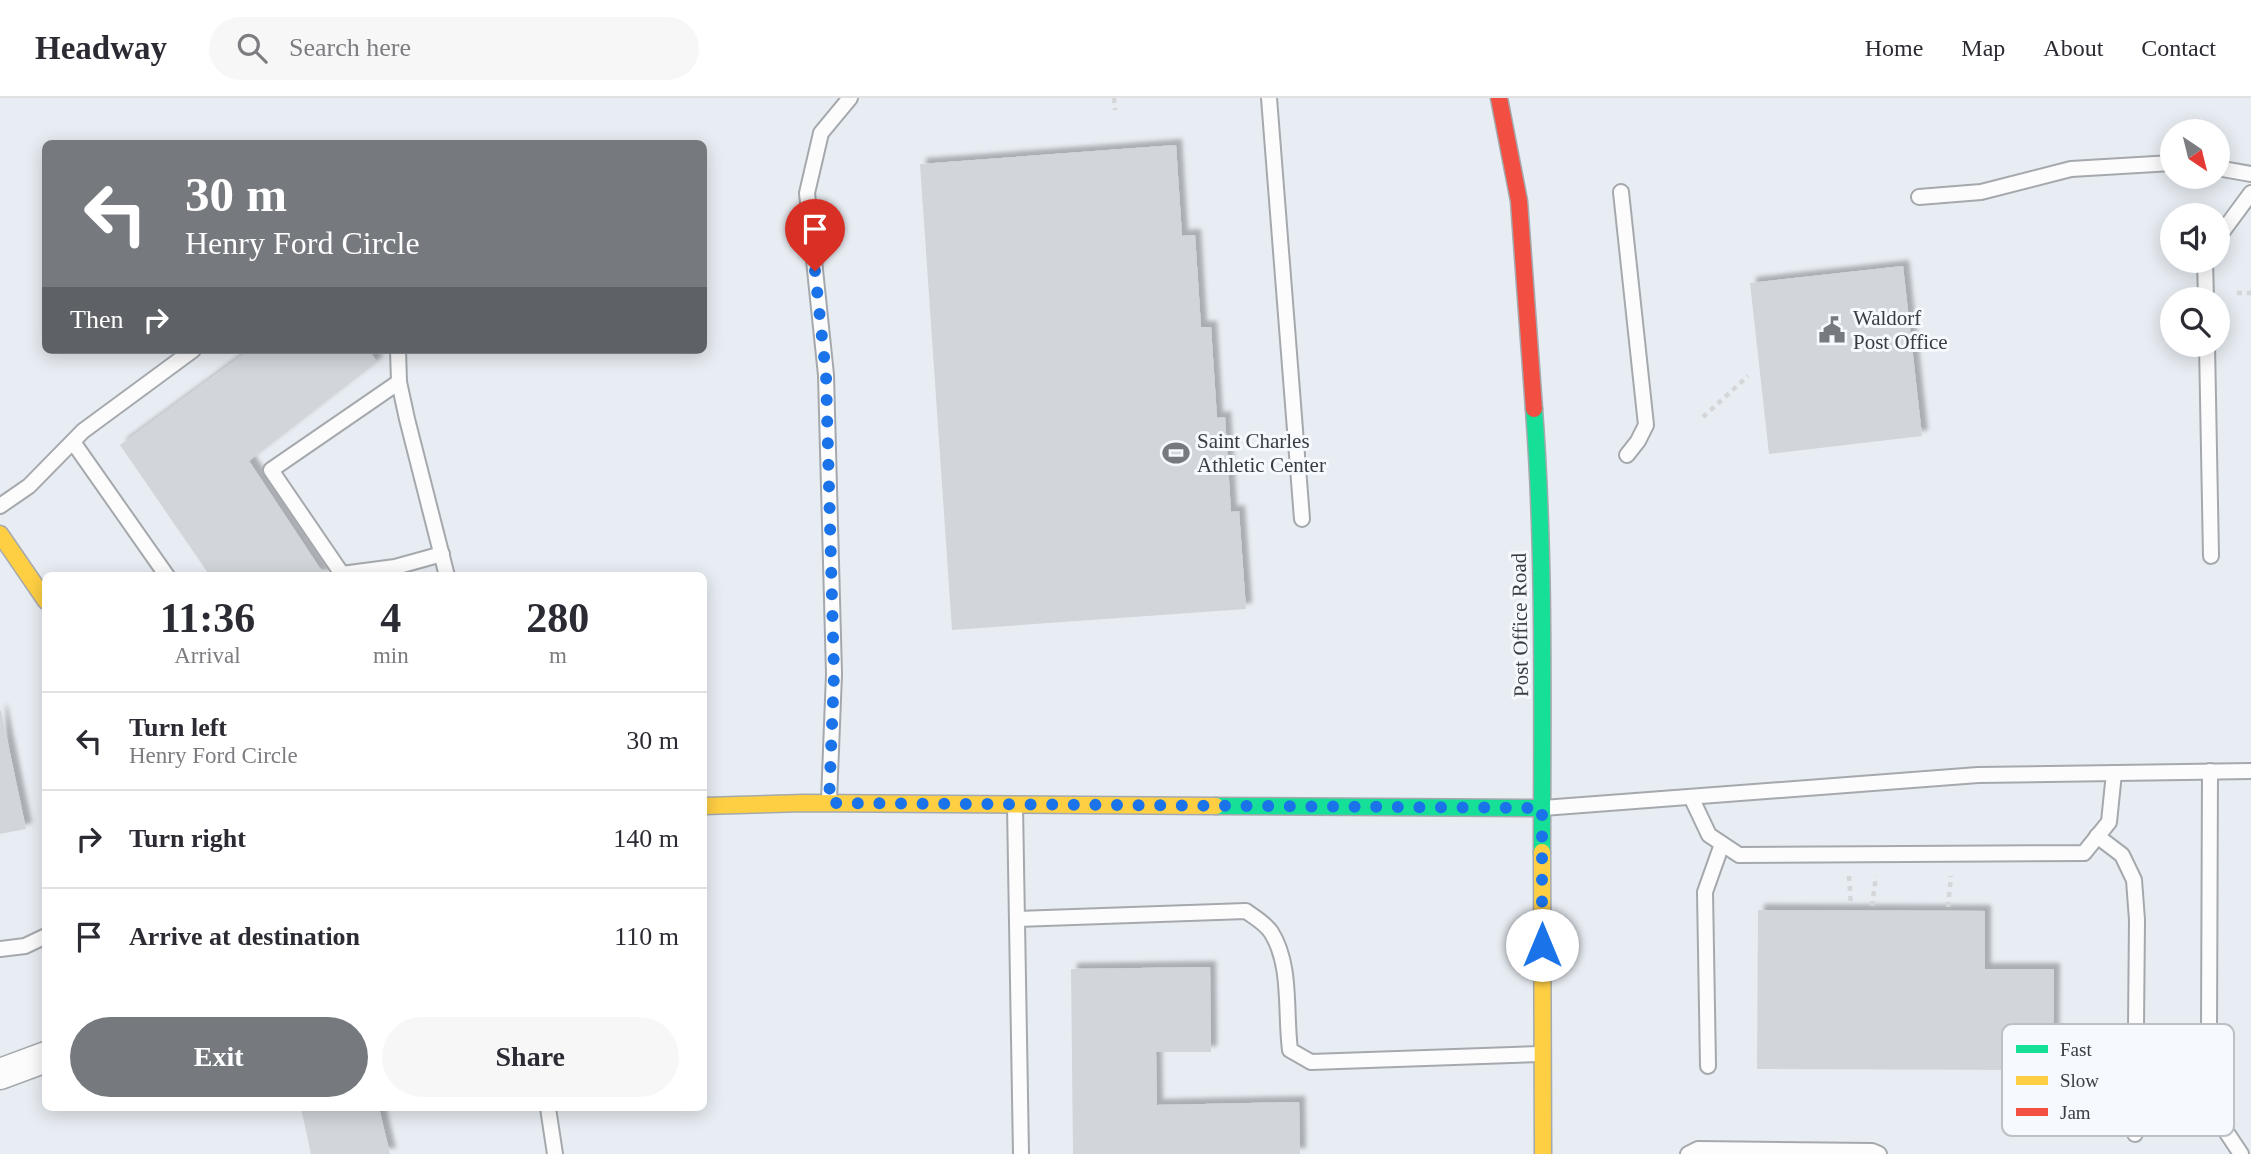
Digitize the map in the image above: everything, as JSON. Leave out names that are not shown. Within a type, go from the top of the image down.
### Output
[{"type":"street","name":"Post Office Road","points":[[1499,98],[1519,201],[1538,463],[1542,599],[1543,1154]]},
{"type":"street","points":[[0,534],[42,595]]},
{"type":"street","points":[[707,806],[829,803],[1542,808]]},
{"type":"street","points":[[0,1074],[42,1058]]},
{"type":"lane","points":[[829,803],[834,674],[826,375],[807,193],[821,133],[850,98]]},
{"type":"lane","points":[[1269,98],[1302,519]]},
{"type":"lane","points":[[1919,197],[1981,192],[2071,169],[2160,164]]},
{"type":"lane","points":[[2230,170],[2251,174]]},
{"type":"lane","points":[[1621,192],[1646,425],[1627,455]]},
{"type":"lane","points":[[2230,221],[2251,193]]},
{"type":"lane","points":[[0,506],[29,486],[83,432],[188,354]]},
{"type":"lane","points":[[398,354],[399,382],[446,572]]},
{"type":"lane","points":[[2207,357],[2211,555]]},
{"type":"lane","points":[[341,572],[271,470],[399,382]]},
{"type":"lane","points":[[73,442],[163,572]]},
{"type":"lane","points":[[350,572],[395,566],[442,554]]},
{"type":"lane","points":[[2209,1024],[2210,771]]},
{"type":"lane","points":[[1542,808],[1978,775],[2251,771]]},
{"type":"lane","points":[[1691,797],[1709,835],[1740,855],[2084,853],[2109,822],[2115,773]]},
{"type":"lane","points":[[1015,805],[1021,1154]]},
{"type":"lane","points":[[2097,836],[2122,855],[2134,880],[2137,920],[2136,1024]]},
{"type":"lane","points":[[1708,1066],[1705,892],[1722,844]]},
{"type":"lane","points":[[1017,919],[1246,911],[1269,929],[1279,947],[1285,975],[1290,1050],[1311,1062],[1541,1054]]},
{"type":"lane","points":[[0,949],[25,946],[42,938]]},
{"type":"lane","points":[[548,1111],[555,1154]]},
{"type":"lane","points":[[2229,1136],[2241,1154]]},
{"type":"lane","points":[[1688,1154],[1698,1149],[1872,1151],[1879,1154]]},
{"type":"path","points":[[1114,98],[1115,110]]},
{"type":"path","points":[[2237,293],[2251,293]]},
{"type":"path","points":[[1703,417],[1748,376]]},
{"type":"building","points":[[1176,145],[1182,236],[1195,235],[1201,327],[1211,327],[1217,418],[1225,417],[1231,512],[1239,511],[1246,609],[952,630],[920,164]]},
{"type":"building","name":"Waldorf Post Office","points":[[1903,266],[1922,436],[1769,454],[1750,283]]},
{"type":"building","points":[[244,354],[372,354],[377,362],[249,461],[322,572],[207,572],[120,445]]},
{"type":"building","points":[[0,711],[26,829],[0,834]]},
{"type":"building","points":[[1758,910],[1985,911],[1985,969],[2054,969],[2053,1024],[2002,1024],[2002,1070],[1757,1069]]},
{"type":"building","points":[[1210,967],[1211,1052],[1156,1052],[1157,1105],[1299,1102],[1300,1154],[1073,1154],[1071,969]]},
{"type":"building","points":[[302,1111],[380,1111],[390,1154],[311,1154]]},
{"type":"traffic: fast","points":[[1534,409],[1541,575],[1542,852]]},
{"type":"traffic: fast","points":[[1216,806],[1542,808]]},
{"type":"traffic: slow","points":[[0,534],[42,595]]},
{"type":"traffic: slow","points":[[707,806],[804,803],[1216,806]]},
{"type":"traffic: slow","points":[[1542,852],[1543,1154]]},
{"type":"traffic: jam","points":[[1499,98],[1519,201],[1534,409]]},
{"type":"place","name":"Waldorf Post Office","points":[[1832,330]]},
{"type":"place","name":"Saint Charles Athletic Center","points":[[1176,453]]},
{"type":"route","points":[[815,271],[826,375],[834,674],[829,803],[1542,808],[1542,945]]}]
